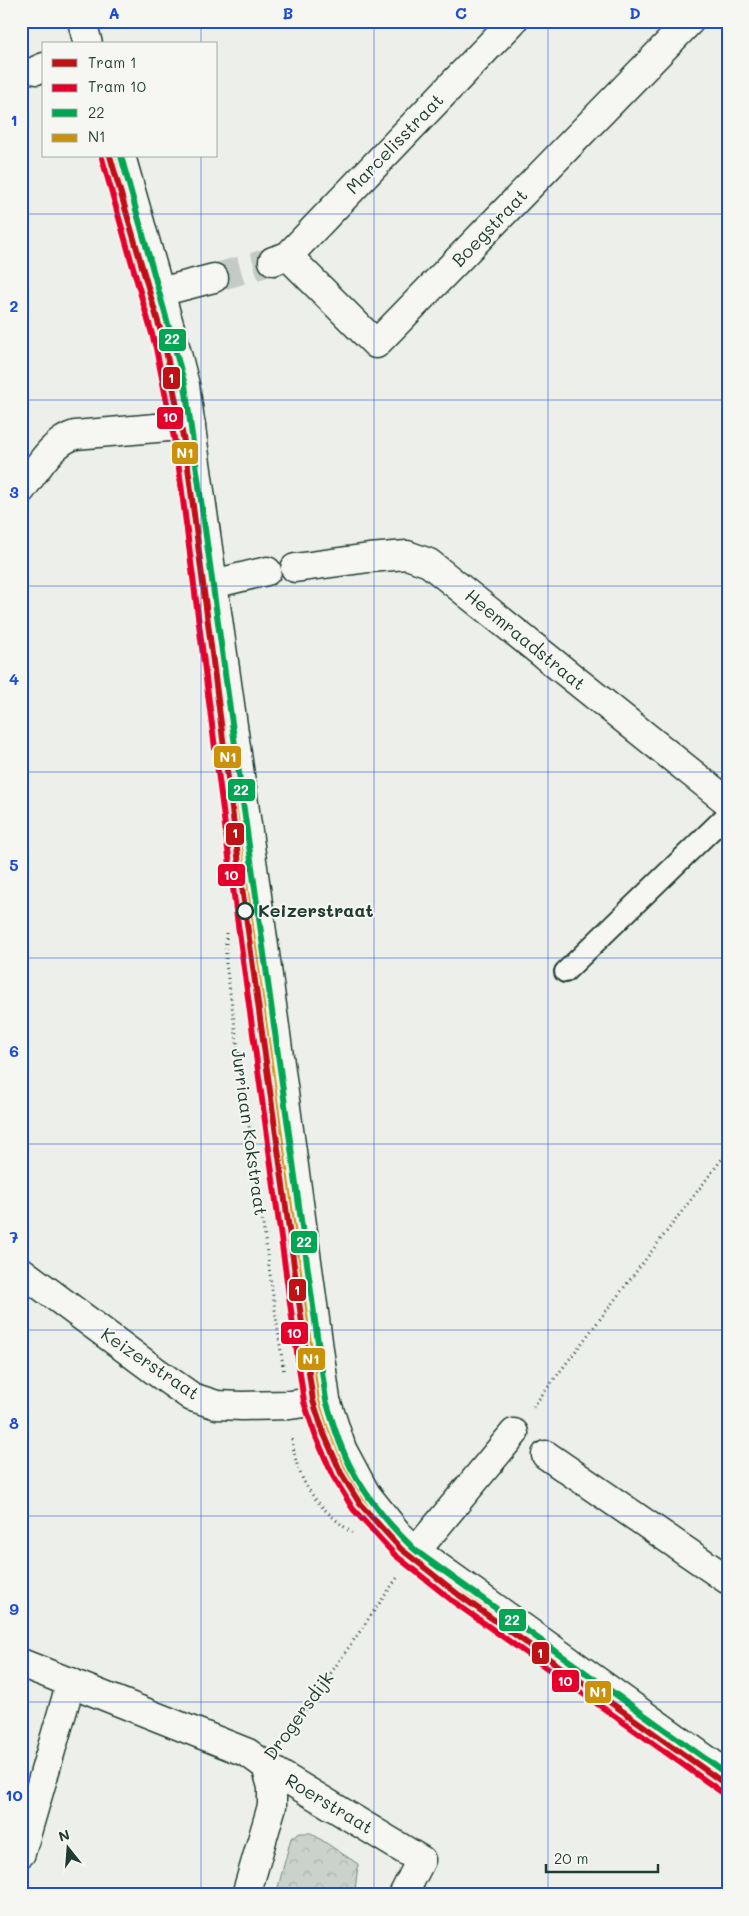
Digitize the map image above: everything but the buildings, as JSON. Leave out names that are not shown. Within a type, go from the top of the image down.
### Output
[{"type":"street","points":[[82,21],[87,42]]},
{"type":"street","name":"Marcelisstraat","points":[[281,258],[513,21]]},
{"type":"street","name":"Boegstraat","points":[[281,258],[376,344],[690,21]]},
{"type":"street","points":[[122,158],[185,385],[192,425],[326,1400],[342,1449],[366,1494],[398,1534],[416,1550],[728,1775]]},
{"type":"street","points":[[160,292],[214,278]]},
{"type":"street","points":[[21,490],[57,444],[65,438],[75,435],[192,425]]},
{"type":"street","name":"Heemraadstraat","points":[[296,568],[407,555],[428,563],[728,802]]},
{"type":"street","points":[[213,584],[267,571]]},
{"type":"street","name":"Keizerstraat","points":[[21,1271],[192,1397],[218,1404],[290,1405],[326,1400]]},
{"type":"street","points":[[416,1550],[514,1433]]},
{"type":"street","points":[[546,1455],[728,1580]]},
{"type":"street","name":"Drogersdijk","points":[[21,1663],[248,1753],[266,1766]]},
{"type":"street","points":[[21,1854],[71,1682]]},
{"type":"street","name":"Roerstraat","points":[[246,1895],[272,1806],[272,1787],[266,1766]]},
{"type":"street","name":"Roerstraat","points":[[266,1766],[421,1860],[403,1895]]},
{"type":"lane","points":[[565,972],[728,814]]},
{"type":"path","name":"Jurriaan Kokstraat","points":[[226,926],[226,964],[279,1348],[290,1405]]},
{"type":"path","points":[[514,1433],[728,1151]]},
{"type":"path","name":"Drogersdijk","points":[[266,1766],[416,1550]]},
{"type":"green space","points":[[300,1833],[311,1833],[358,1864],[355,1891],[346,1895],[276,1895],[291,1838]]},
{"type":"tunnel","points":[[214,278],[273,261]]},
{"type":"tram line","name":"10","points":[[102,158],[156,348],[177,453],[233,888],[289,1296],[304,1402],[316,1437],[333,1476],[353,1509],[395,1555],[454,1602],[723,1793]]},
{"type":"tram line","name":"1","points":[[111,158],[165,346],[186,452],[242,887],[298,1295],[313,1401],[324,1434],[341,1473],[360,1504],[401,1549],[459,1595],[728,1786]]},
{"type":"transit line","name":"N1","points":[[113,158],[176,387],[317,1401],[324,1424],[342,1467],[364,1505],[377,1522],[410,1557],[723,1782]]},
{"type":"transit line","name":"22","points":[[122,158],[185,385],[326,1400],[337,1436],[348,1462],[364,1490],[383,1516],[416,1551],[728,1775]]},
{"type":"place","name":"Keizerstraat","points":[[245,911]]}]
